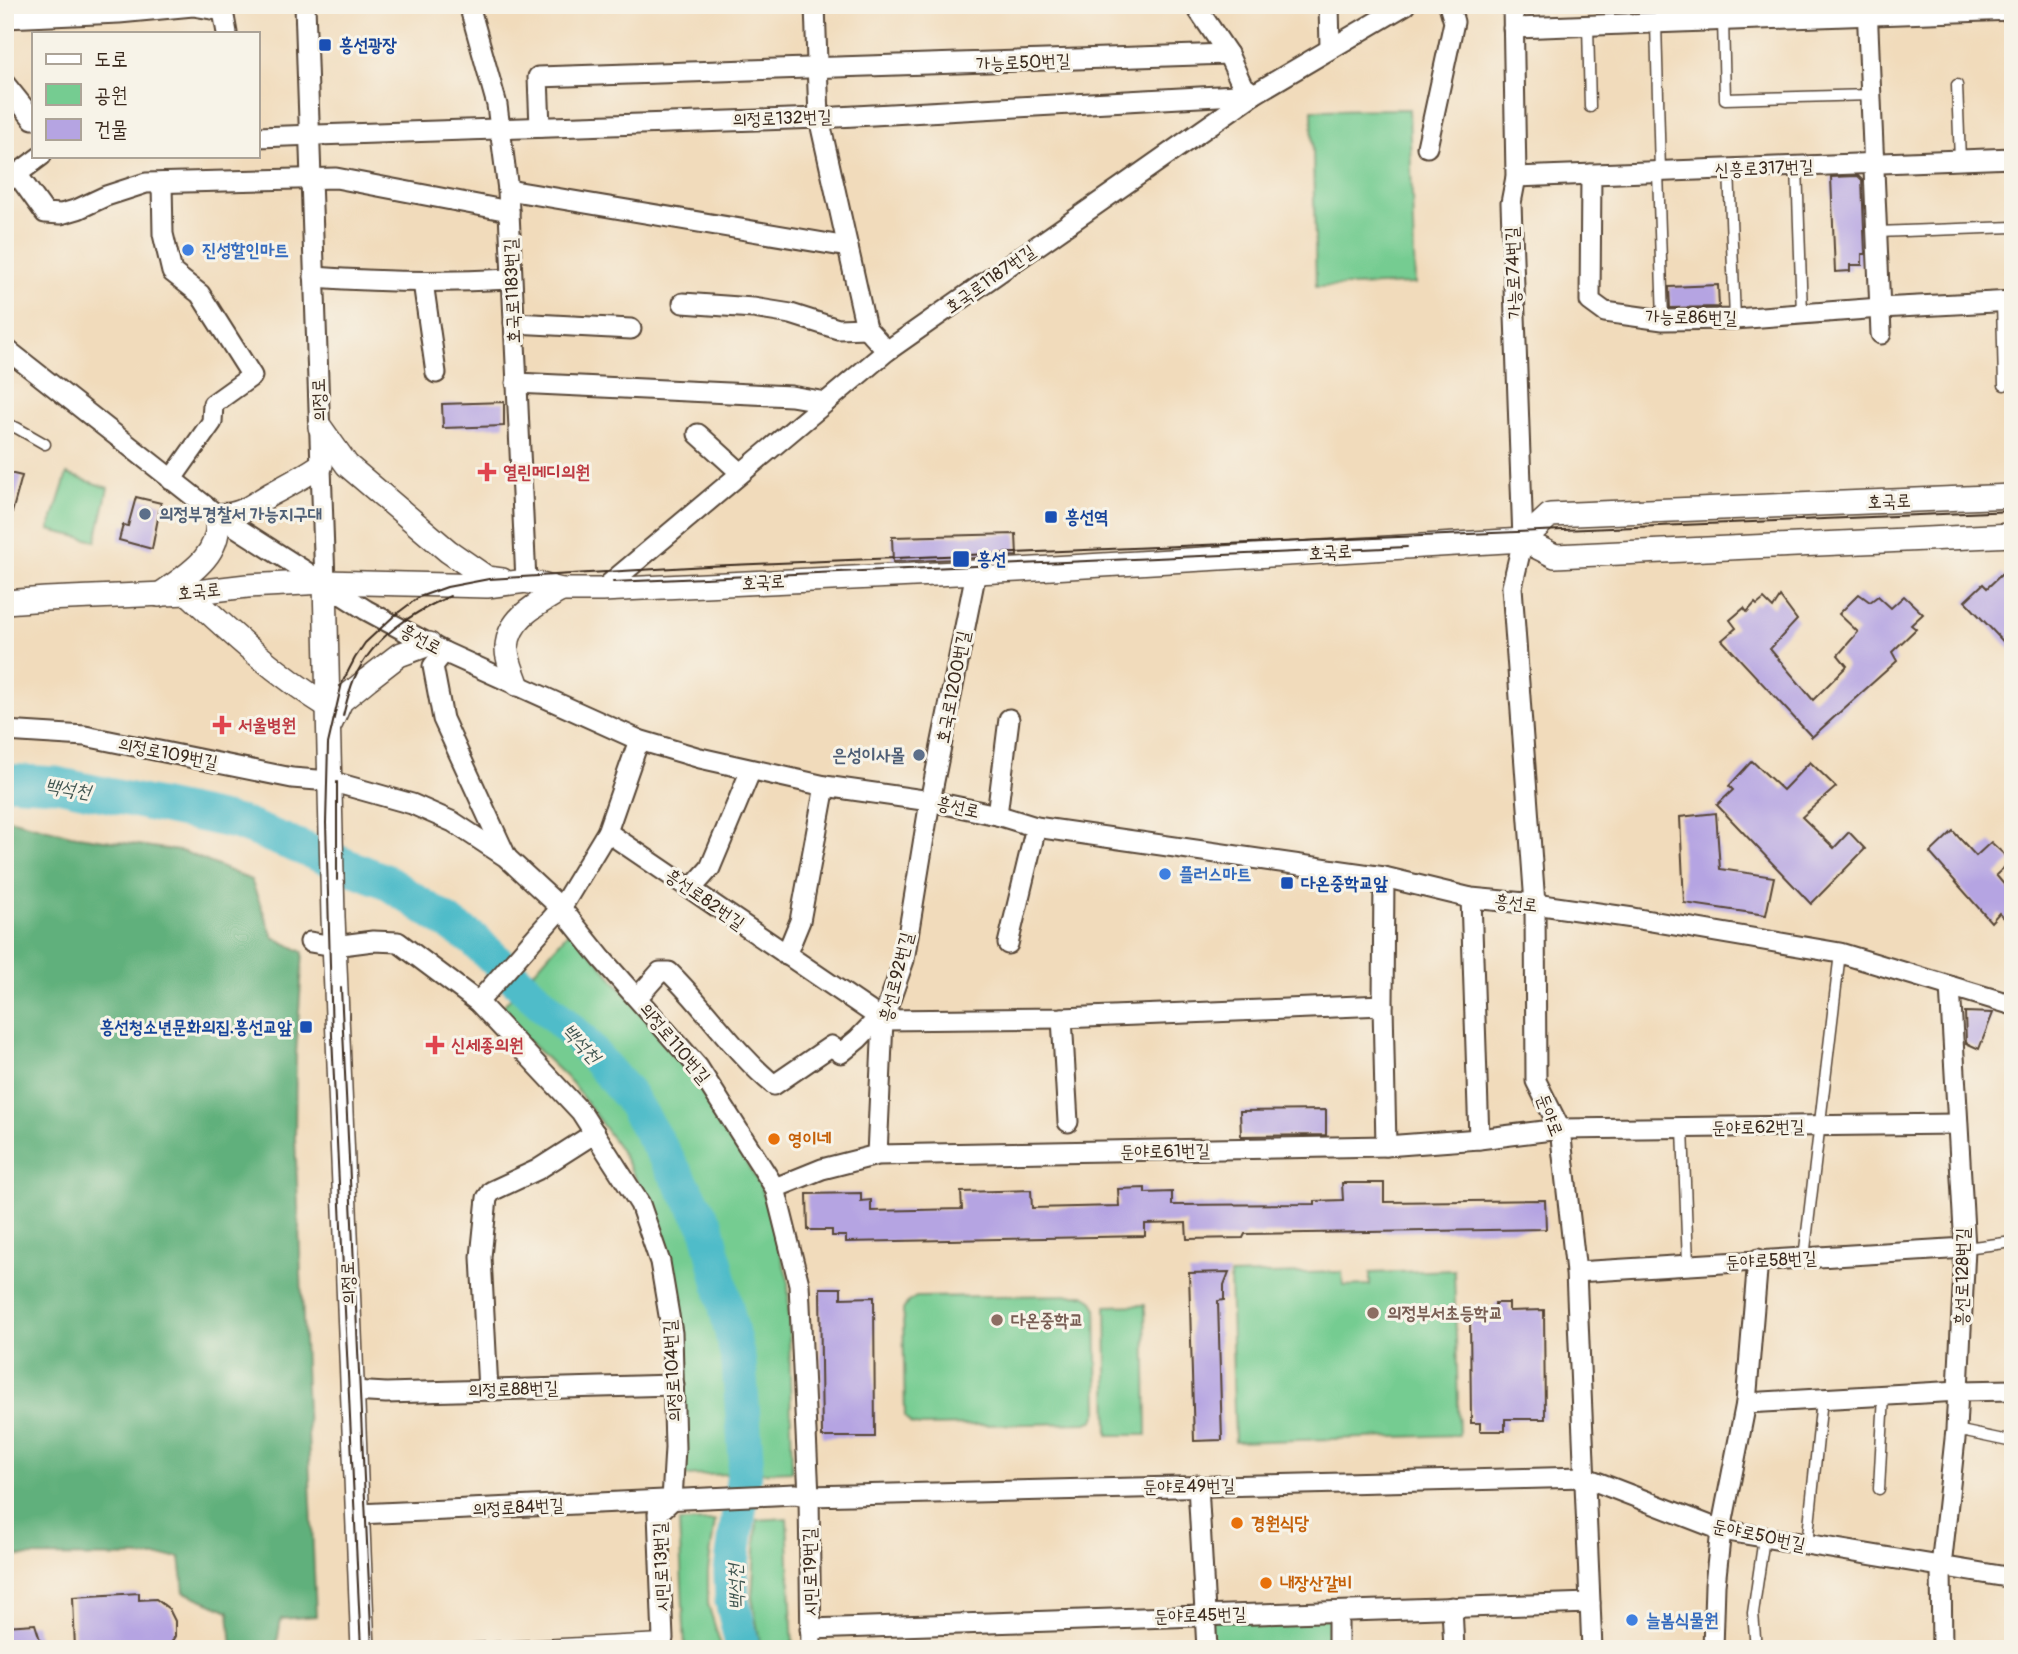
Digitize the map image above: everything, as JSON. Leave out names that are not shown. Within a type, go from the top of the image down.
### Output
[{"type":"street","points":[[11,13],[193,5],[223,11],[227,32]]},
{"type":"street","name":"의정로","points":[[305,5],[325,582],[334,946],[363,1649]]},
{"type":"street","name":"호국로1183번길","points":[[469,5],[497,105],[508,190],[516,383],[517,581]]},
{"type":"street","points":[[815,5],[818,118],[866,328],[887,351]]},
{"type":"street","points":[[1195,5],[1228,54],[1242,85],[1254,94]]},
{"type":"street","points":[[1329,5],[1330,47]]},
{"type":"street","name":"호국로1187번길","points":[[602,590],[887,351],[1254,94],[1405,5]]},
{"type":"street","points":[[1427,147],[1454,22],[1449,5]]},
{"type":"street","name":"가능로74번길","points":[[1513,5],[1516,177],[1511,203],[1523,540]]},
{"type":"street","points":[[1867,10],[1881,334]]},
{"type":"street","points":[[1513,28],[1656,23],[1712,16],[1793,12],[2013,10]]},
{"type":"street","name":"가능로50번길","points":[[540,127],[538,77],[817,70],[1228,54]]},
{"type":"street","points":[[5,84],[32,118]]},
{"type":"street","name":"의정로132번길","points":[[259,137],[818,118],[1254,94]]},
{"type":"street","points":[[38,158],[11,179],[45,213],[61,214],[146,183],[311,178],[336,178],[509,211]]},
{"type":"street","name":"신흥로317번길","points":[[1516,177],[2013,158]]},
{"type":"street","name":"가능로86번길","points":[[1591,174],[1591,301],[1605,312],[1663,320],[1735,319],[2007,302]]},
{"type":"street","points":[[162,183],[163,234],[172,272],[200,294],[252,376],[213,404],[212,422],[171,480]]},
{"type":"street","points":[[508,190],[848,247]]},
{"type":"street","points":[[314,277],[376,282],[511,279]]},
{"type":"street","points":[[423,282],[436,373]]},
{"type":"street","points":[[683,303],[791,314],[838,329],[866,328]]},
{"type":"street","points":[[514,323],[631,329]]},
{"type":"street","name":"흥선로","points":[[5,348],[217,514],[366,610],[437,648],[639,740],[751,770],[825,786],[930,801],[997,815],[1036,827],[1384,877],[1471,898],[1633,918],[1840,953],[2013,1005]]},
{"type":"street","points":[[516,383],[791,396],[826,402]]},
{"type":"street","points":[[320,427],[347,465],[448,551],[487,578],[517,581]]},
{"type":"street","points":[[698,434],[741,473]]},
{"type":"street","points":[[159,595],[198,568],[211,550],[219,530],[217,514],[232,515],[251,508],[321,465]]},
{"type":"street","name":"호국로","points":[[1523,540],[1550,515],[2013,496]]},
{"type":"street","name":"호국로","points":[[5,602],[159,595],[247,586],[325,582],[487,586],[517,581],[561,590],[602,590],[976,572],[1523,540],[1555,556],[2013,535]]},
{"type":"street","name":"둔야로","points":[[1523,540],[1512,587],[1535,904],[1536,1081],[1560,1129],[1576,1272],[1592,1649]]},
{"type":"street","name":"호국로1200번길","points":[[930,801],[976,572]]},
{"type":"street","points":[[517,684],[506,649],[511,632],[526,611],[561,590]]},
{"type":"street","points":[[187,593],[255,656],[292,684],[329,718],[341,701],[399,654],[437,648],[433,666],[443,719],[506,857]]},
{"type":"street","points":[[997,815],[1009,719]]},
{"type":"street","name":"의정로109번길","points":[[5,731],[85,736],[330,788]]},
{"type":"street","points":[[478,1002],[561,908],[607,832],[639,740]]},
{"type":"street","points":[[691,888],[710,868],[751,770]]},
{"type":"street","points":[[786,955],[800,921],[825,786]]},
{"type":"street","name":"의정로110번길","points":[[330,788],[412,803],[453,822],[506,857],[561,908],[698,1067],[775,1188],[799,1284],[802,1495]]},
{"type":"street","name":"흥선로92번길","points":[[877,1155],[881,1019],[904,960],[930,801]]},
{"type":"street","points":[[1008,944],[1036,827]]},
{"type":"street","name":"흥선로82번길","points":[[607,832],[881,1019]]},
{"type":"street","points":[[1384,877],[1386,1146]]},
{"type":"street","points":[[1471,898],[1479,1139]]},
{"type":"street","name":"의정로104번길","points":[[310,942],[334,946],[373,941],[398,942],[478,1002],[581,1112],[595,1133],[640,1204],[660,1262],[672,1333],[676,1500]]},
{"type":"street","points":[[636,998],[660,972],[669,972],[756,1070],[774,1085],[831,1046],[841,1053],[881,1019],[1062,1018],[1383,1005]]},
{"type":"street","name":"흥선로128번길","points":[[1942,1649],[1941,1567],[1959,1391],[1965,1248],[1950,986]]},
{"type":"street","points":[[1062,1018],[1068,1122]]},
{"type":"street","name":"둔야로62번길","points":[[1560,1129],[1957,1124]]},
{"type":"street","name":"둔야로61번길","points":[[775,1188],[822,1169],[877,1155],[1386,1146],[1560,1129]]},
{"type":"street","points":[[488,1390],[481,1257],[487,1198],[492,1191],[537,1170],[595,1133]]},
{"type":"street","name":"둔야로58번길","points":[[1576,1272],[1965,1248]]},
{"type":"street","points":[[1713,1649],[1715,1585],[1721,1530],[1746,1403],[1758,1259]]},
{"type":"street","name":"의정로88번길","points":[[353,1391],[386,1393],[674,1385]]},
{"type":"street","points":[[1746,1403],[2013,1390]]},
{"type":"street","name":"둔야로49번길","points":[[676,1500],[1584,1477]]},
{"type":"street","name":"둔야로50번길","points":[[1584,1477],[1721,1530],[2013,1578]]},
{"type":"street","points":[[1198,1485],[1207,1649]]},
{"type":"street","name":"시민로19번길","points":[[802,1495],[811,1639]]},
{"type":"street","name":"의정로84번길","points":[[358,1514],[676,1500]]},
{"type":"street","name":"시민로13번길","points":[[663,1639],[658,1513],[676,1500]]},
{"type":"street","name":"둔야로45번길","points":[[811,1639],[1205,1615],[1590,1603]]},
{"type":"street","points":[[1452,1607],[1454,1649]]},
{"type":"street","points":[[1338,1612],[1338,1649]]},
{"type":"lane","points":[[1712,16],[1725,99],[1871,94]]},
{"type":"lane","points":[[1656,23],[1663,320]]},
{"type":"lane","points":[[1588,25],[1591,107]]},
{"type":"lane","points":[[1957,85],[1960,160]]},
{"type":"lane","points":[[1797,166],[1802,314]]},
{"type":"lane","points":[[1729,169],[1735,319]]},
{"type":"lane","points":[[1877,232],[2013,227]]},
{"type":"lane","name":"가능로86번길","points":[[2004,385],[2007,302]]},
{"type":"lane","points":[[5,424],[18,428],[45,444]]},
{"type":"lane","points":[[1803,1259],[1840,953]]},
{"type":"lane","points":[[1683,1128],[1688,1264]]},
{"type":"lane","points":[[1965,1248],[2013,1242]]},
{"type":"lane","points":[[1879,1489],[1884,1395]]},
{"type":"lane","points":[[1807,1545],[1822,1399]]},
{"type":"lane","points":[[1956,1430],[2013,1442]]},
{"type":"lane","points":[[1756,1649],[1753,1613],[1764,1538]]},
{"type":"lane","points":[[460,1649],[663,1639]]},
{"type":"green space","points":[[1409,109],[1415,284],[1316,287],[1312,110]]},
{"type":"green space","points":[[67,474],[108,488],[96,541],[49,530]]},
{"type":"green space","points":[[5,818],[71,835],[185,852],[251,880],[273,937],[303,952],[296,1055],[295,1137],[316,1616],[281,1619],[276,1649],[232,1649],[229,1611],[184,1592],[180,1557],[5,1556]]},
{"type":"green space","points":[[571,929],[689,1068],[761,1187],[788,1279],[792,1471],[685,1476],[673,1284],[653,1211],[619,1148],[572,1083],[498,1012]]},
{"type":"green space","points":[[1454,1270],[1459,1435],[1235,1442],[1230,1275],[1342,1272],[1343,1286],[1370,1285],[1370,1273]]},
{"type":"green space","points":[[1084,1295],[1092,1300],[1096,1307],[1098,1411],[1094,1420],[1087,1423],[920,1426],[911,1424],[905,1417],[903,1310],[908,1302],[916,1297]]},
{"type":"green space","points":[[1145,1305],[1147,1435],[1108,1435],[1106,1306]]},
{"type":"green space","points":[[787,1518],[793,1649],[761,1649],[752,1598],[757,1520]]},
{"type":"green space","points":[[715,1521],[708,1571],[708,1604],[722,1649],[685,1649],[679,1522]]},
{"type":"green space","points":[[1338,1612],[1338,1649],[1207,1649],[1205,1614]]},
{"type":"building","points":[[1858,176],[1862,180],[1865,254],[1862,254],[1862,265],[1850,265],[1850,271],[1835,272],[1831,177]]},
{"type":"building","points":[[1718,285],[1719,307],[1670,308],[1669,287]]},
{"type":"building","points":[[504,402],[504,426],[443,428],[442,404]]},
{"type":"building","points":[[5,472],[22,476],[10,520],[5,519]]},
{"type":"building","name":"의정부경찰서 가능지구대","points":[[136,497],[161,503],[152,549],[119,540],[123,525],[128,526]]},
{"type":"building","points":[[1016,534],[1017,556],[893,562],[892,537]]},
{"type":"building","points":[[2002,574],[2013,586],[2013,652],[1965,601],[1983,584],[1987,588]]},
{"type":"building","points":[[1859,594],[1870,602],[1878,596],[1891,608],[1904,596],[1923,614],[1911,625],[1916,629],[1892,652],[1897,661],[1812,737],[1722,640],[1736,628],[1730,620],[1744,608],[1747,612],[1755,603],[1757,605],[1764,599],[1773,608],[1780,597],[1797,620],[1770,649],[1813,700],[1847,666],[1838,655],[1858,632],[1839,614]]},
{"type":"building","points":[[1752,761],[1783,790],[1810,762],[1836,787],[1802,817],[1834,848],[1849,832],[1865,849],[1811,904],[1717,805],[1733,790],[1729,786]]},
{"type":"building","points":[[1716,813],[1720,869],[1774,877],[1766,915],[1684,903],[1680,817]]},
{"type":"building","points":[[1953,831],[1976,856],[1991,842],[2011,861],[1996,875],[2013,895],[2013,927],[1999,913],[1991,922],[1930,853]]},
{"type":"building","points":[[1965,1012],[1993,1013],[1979,1049],[1966,1043]]},
{"type":"building","points":[[1326,1110],[1326,1135],[1241,1136],[1240,1111]]},
{"type":"building","points":[[1342,1183],[1384,1183],[1384,1202],[1545,1200],[1546,1229],[1245,1234],[1243,1238],[1187,1239],[1186,1223],[1145,1224],[1145,1236],[846,1242],[846,1236],[832,1236],[832,1230],[808,1230],[807,1194],[861,1193],[861,1201],[871,1200],[871,1211],[962,1209],[961,1192],[1031,1190],[1032,1208],[1119,1206],[1118,1189],[1145,1188],[1145,1193],[1172,1192],[1172,1205],[1315,1204],[1315,1201],[1343,1200]]},
{"type":"building","points":[[1229,1272],[1224,1285],[1224,1300],[1218,1301],[1222,1440],[1194,1441],[1189,1273]]},
{"type":"building","points":[[820,1288],[841,1288],[841,1298],[874,1297],[875,1437],[822,1437]]},
{"type":"building","points":[[1495,1303],[1509,1303],[1509,1311],[1544,1310],[1545,1419],[1505,1419],[1505,1431],[1480,1431],[1480,1423],[1471,1423],[1470,1311],[1495,1311]]},
{"type":"building","points":[[139,1593],[139,1600],[156,1599],[169,1609],[175,1621],[175,1636],[168,1649],[75,1649],[73,1597]]},
{"type":"building","points":[[35,1624],[43,1649],[5,1649],[5,1626]]},
{"type":"waterway","name":"백석천","points":[[5,781],[57,784],[239,823],[385,881],[473,939],[579,1038],[629,1096],[707,1226],[739,1363],[746,1458],[731,1572],[732,1600],[743,1649]]},
{"type":"tram line","points":[[361,1649],[332,1036],[326,823],[328,744],[342,683],[355,658],[365,643],[419,597],[447,587],[489,579],[707,566],[2013,511]]},
{"type":"tram line","points":[[613,582],[1407,547]]},
{"type":"tram line","points":[[343,716],[354,679],[371,651],[394,628],[450,596]]},
{"type":"tram line","points":[[337,782],[337,880]]},
{"type":"tram line","points":[[341,988],[372,1649]]},
{"type":"place","name":"흥선광장","points":[[325,45]]},
{"type":"place","name":"진성할인마트","points":[[188,250]]},
{"type":"place","name":"열린메디의원","points":[[487,472]]},
{"type":"place","name":"의정부경찰서 가능지구대","points":[[145,514]]},
{"type":"place","name":"흥선역","points":[[1051,517]]},
{"type":"place","name":"흥선","points":[[961,559]]},
{"type":"place","name":"서울병원","points":[[222,725]]},
{"type":"place","name":"은성이사몰","points":[[919,755]]},
{"type":"place","name":"플러스마트","points":[[1165,874]]},
{"type":"place","name":"다온중학교앞","points":[[1287,883]]},
{"type":"place","name":"흥선청소년문화의집.흥선교앞","points":[[306,1027]]},
{"type":"place","name":"신세종의원","points":[[435,1045]]},
{"type":"place","name":"영이네","points":[[774,1139]]},
{"type":"place","name":"의정부서초등학교","points":[[1373,1313]]},
{"type":"place","name":"다온중학교","points":[[997,1320]]},
{"type":"place","name":"경원식당","points":[[1237,1523]]},
{"type":"place","name":"내장산갈비","points":[[1266,1583]]},
{"type":"place","name":"늘봄식물원","points":[[1632,1620]]}]
